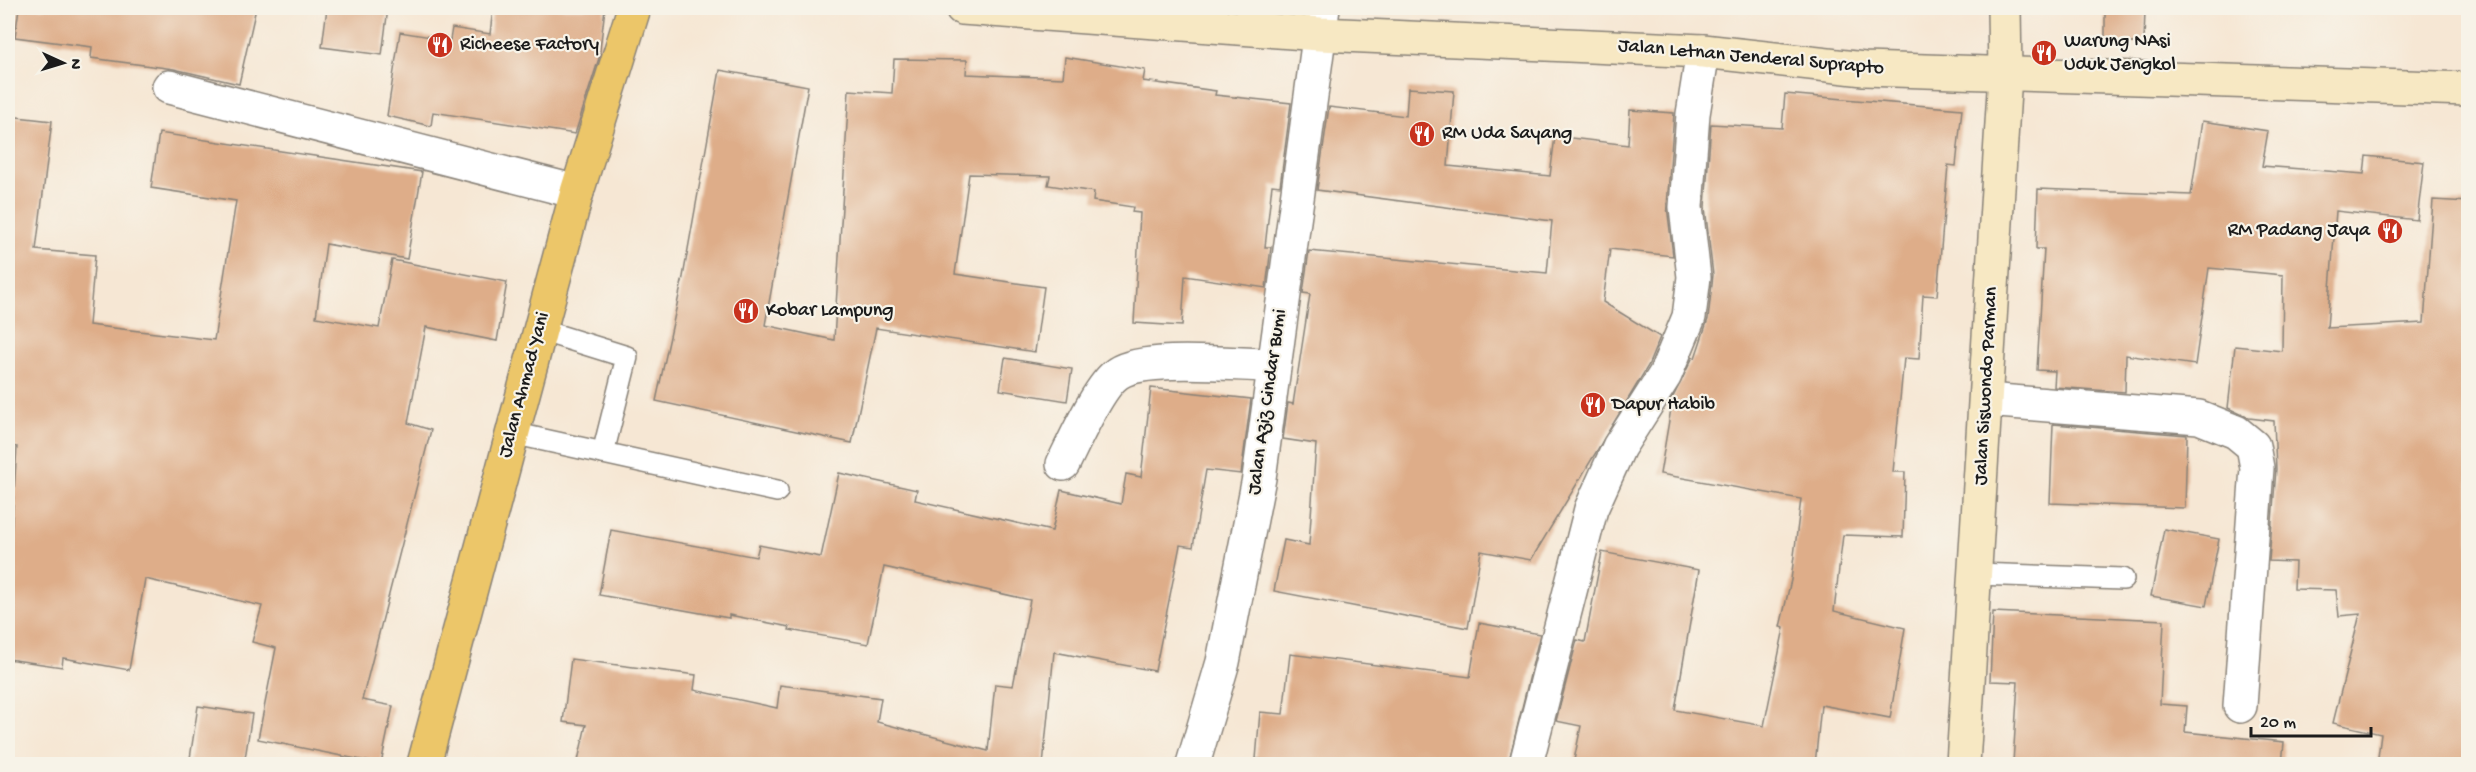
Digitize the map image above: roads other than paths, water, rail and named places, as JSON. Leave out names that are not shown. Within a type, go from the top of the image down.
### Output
[{"type":"main road","name":"Jalan Ahmad Yani","points":[[424,765],[577,192],[634,8]]},
{"type":"street","name":"Jalan Letnan Jenderal Suprapto","points":[[962,8],[1321,21],[1703,51],[1864,69],[2469,89]]},
{"type":"street","name":"Jalan Siswondo Parman","points":[[1963,765],[2005,74],[2004,8]]},
{"type":"street","name":"Jalan Aziz Cindar Bumi","points":[[1193,765],[1225,652],[1259,478],[1321,21]]},
{"type":"street","points":[[1526,765],[1591,509],[1619,447],[1665,375],[1689,317],[1694,277],[1686,207],[1693,114],[1703,51]]},
{"type":"street","points":[[169,87],[577,192]]},
{"type":"street","points":[[1063,464],[1098,397],[1117,373],[1146,363],[1274,365]]},
{"type":"street","points":[[1986,400],[2199,417],[2236,432],[2253,446],[2257,468],[2240,705]]},
{"type":"lane","points":[[540,330],[627,357],[603,453]]},
{"type":"lane","points":[[512,433],[777,490]]},
{"type":"lane","points":[[1976,574],[2123,579]]},
{"type":"place","name":"Richeese Factory","points":[[440,45]]},
{"type":"place","name":"Warung NAsi Uduk Jengkol","points":[[2044,53]]},
{"type":"place","name":"RM Uda Sayang","points":[[1422,134]]},
{"type":"place","name":"RM Padang Jaya","points":[[2390,231]]},
{"type":"place","name":"Kobar Lampung","points":[[746,311]]},
{"type":"place","name":"Dapur Habib","points":[[1593,405]]}]
